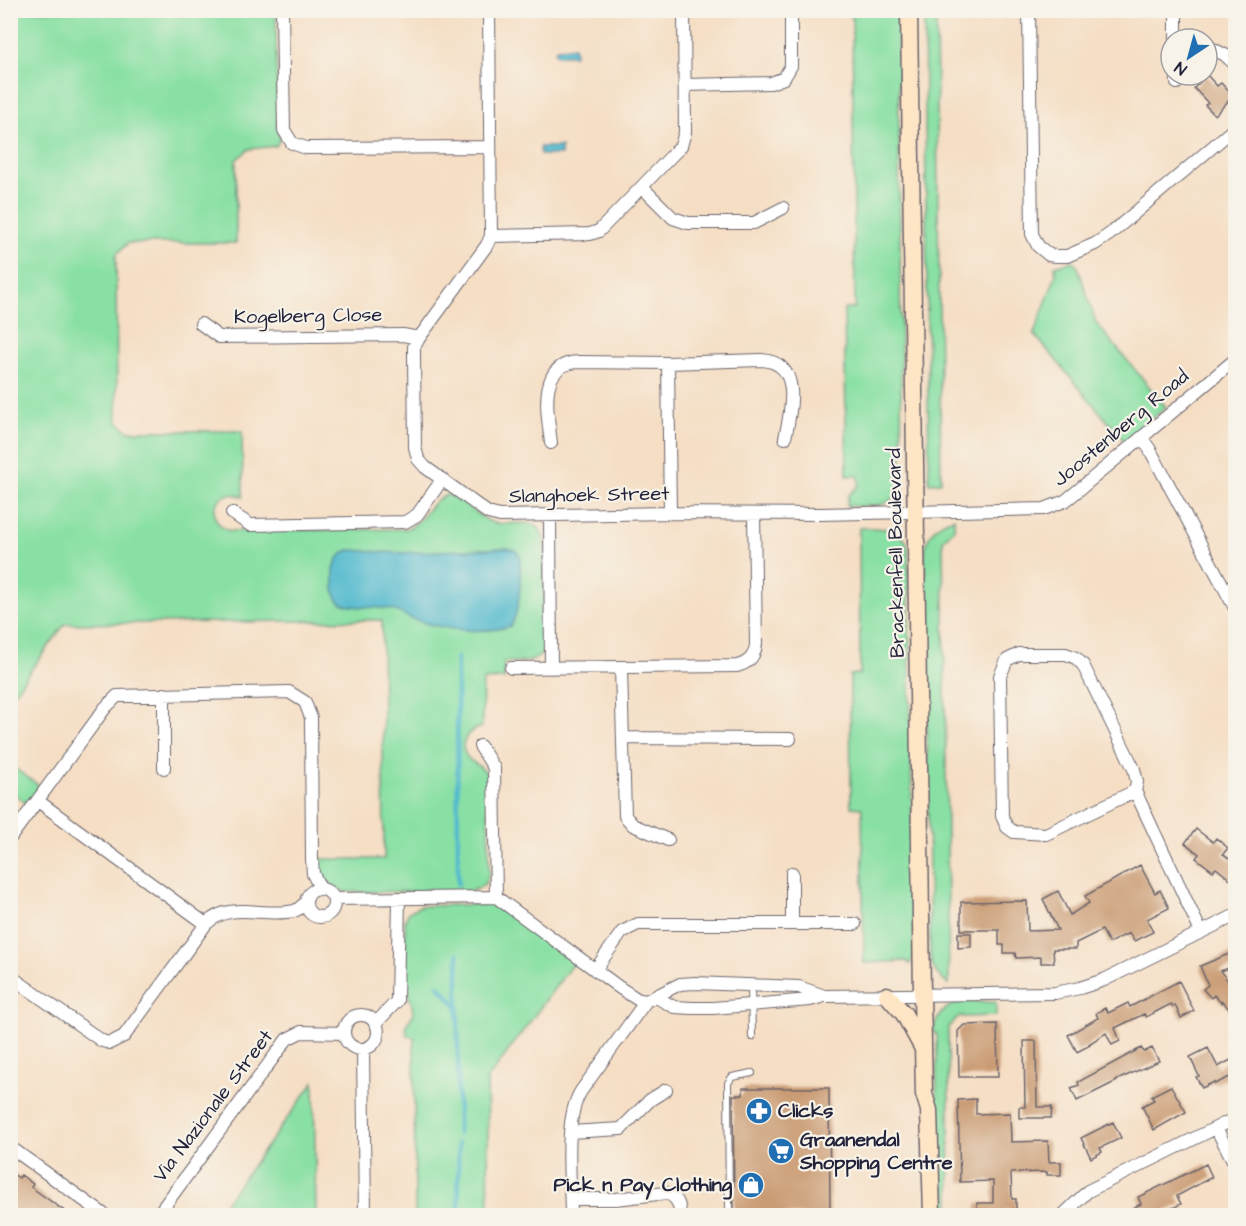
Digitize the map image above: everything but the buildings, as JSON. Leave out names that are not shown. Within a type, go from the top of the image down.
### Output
[{"type":"street","points":[[282,10],[284,130],[292,143],[306,148],[490,147]]},
{"type":"street","points":[[489,10],[491,236],[594,233],[607,225],[684,142],[684,10]]},
{"type":"street","points":[[685,85],[771,84],[784,78],[791,66],[791,10]]},
{"type":"street","name":"Brackenfell Boulevard","points":[[909,10],[924,1051],[924,1094],[920,1108],[921,1215]]},
{"type":"street","points":[[1029,10],[1032,234],[1038,246],[1049,255],[1067,256],[1105,238],[1236,126]]},
{"type":"street","points":[[1176,10],[1176,27]]},
{"type":"street","points":[[1219,53],[1236,65]]},
{"type":"street","points":[[642,187],[673,218],[688,224],[754,223],[783,208]]},
{"type":"street","name":"Slanghoek Street","points":[[491,236],[487,245],[414,347],[416,453],[421,463],[492,515],[820,514]]},
{"type":"street","name":"Kogelberg Close","points":[[201,324],[219,337],[403,335],[419,338]]},
{"type":"street","name":"Joostenberg Road","points":[[820,514],[1034,511],[1055,506],[1070,497],[1236,358]]},
{"type":"street","points":[[551,443],[546,393],[549,384],[562,367],[573,363],[768,361],[782,367],[791,383],[790,416],[784,438]]},
{"type":"street","points":[[668,363],[670,513]]},
{"type":"street","points":[[1141,438],[1149,448],[1236,610]]},
{"type":"street","points":[[232,513],[250,525],[405,522],[417,515],[442,480]]},
{"type":"street","points":[[511,668],[737,666],[751,659],[756,644],[754,515]]},
{"type":"street","points":[[550,516],[551,668]]},
{"type":"street","points":[[1135,791],[1046,834],[1018,834],[1010,830],[1002,816],[1000,676],[1007,660],[1019,654],[1062,654],[1080,661],[1134,769],[1137,782],[1135,791],[1201,932]]},
{"type":"street","points":[[621,668],[625,816],[633,825],[668,840]]},
{"type":"street","points":[[10,838],[112,699],[117,696],[288,692],[305,702],[310,718],[313,874],[320,888],[328,891],[334,899],[333,908],[327,916],[322,917],[309,912],[305,903]]},
{"type":"street","points":[[164,694],[164,768]]},
{"type":"street","points":[[623,738],[790,739]]},
{"type":"street","points":[[480,746],[494,768],[496,897]]},
{"type":"street","points":[[38,801],[206,924]]},
{"type":"street","points":[[792,873],[792,924]]},
{"type":"street","points":[[10,976],[102,1041],[110,1043],[124,1036],[213,917],[224,912],[295,911],[305,903],[308,894],[320,888]]},
{"type":"street","points":[[334,899],[496,897],[633,997],[685,1008],[810,1000],[824,996],[1068,991],[1104,980],[1236,915]]},
{"type":"street","points":[[376,1023],[398,1001],[399,898]]},
{"type":"street","points":[[595,970],[622,932],[638,924],[855,924]]},
{"type":"street","points":[[571,1215],[571,1114],[577,1098],[651,999],[680,984],[799,987],[824,996]]},
{"type":"street","points":[[888,995],[910,1023],[924,1051]]},
{"type":"street","points":[[357,1015],[368,1016],[376,1023],[378,1034],[376,1040],[363,1049],[348,1043],[344,1033],[347,1021],[357,1015]]},
{"type":"street","name":"Via Nazionale Street","points":[[157,1215],[287,1039],[301,1032],[344,1033]]},
{"type":"street","points":[[363,1049],[365,1215]]},
{"type":"street","points":[[570,1132],[621,1129],[650,1100],[666,1090]]},
{"type":"street","name":"Brackenfell Boulevard","points":[[924,1094],[929,1110],[932,1215]]},
{"type":"street","points":[[1062,1215],[1088,1191],[1236,1118]]},
{"type":"street","points":[[1216,1128],[1236,1166]]},
{"type":"street","points":[[10,1147],[106,1215]]},
{"type":"street","points":[[571,1199],[616,1198],[662,1192],[675,1198],[680,1207],[680,1215]]},
{"type":"street","points":[[1233,1215],[1236,1203]]},
{"type":"lane","points":[[752,985],[752,1036]]},
{"type":"lane","points":[[729,1215],[728,1083],[732,1077],[752,1073]]},
{"type":"green space","points":[[10,11],[276,11],[277,127],[280,139],[276,146],[249,149],[236,160],[236,243],[128,243],[116,255],[117,421],[128,431],[242,431],[243,497],[234,494],[226,495],[216,505],[215,512],[216,520],[230,531],[405,529],[417,522],[435,502],[446,495],[464,502],[491,522],[522,523],[539,528],[544,539],[545,649],[533,660],[504,662],[504,679],[483,680],[482,727],[469,733],[463,746],[467,757],[482,768],[488,776],[489,873],[487,880],[480,888],[469,891],[345,892],[335,888],[321,876],[319,859],[384,859],[382,620],[65,624],[11,697]]},
{"type":"green space","points":[[852,11],[898,11],[902,486],[891,500],[872,506],[847,506],[848,496],[859,485],[858,475],[847,476],[844,309],[855,308]]},
{"type":"green space","points":[[924,11],[936,11],[941,482],[929,483]]},
{"type":"green space","points":[[1073,261],[1078,267],[1096,323],[1166,407],[1125,442],[1034,334],[1056,275],[1055,266]]},
{"type":"green space","points":[[954,518],[954,529],[943,540],[949,984],[935,972],[930,954],[925,554],[927,541],[933,531],[942,523]]},
{"type":"green space","points":[[859,528],[881,528],[893,531],[899,534],[908,545],[914,956],[910,964],[906,961],[864,963],[862,808],[851,807],[850,675],[860,674]]},
{"type":"green space","points":[[10,765],[41,787],[28,805],[11,791]]},
{"type":"green space","points":[[492,904],[574,962],[487,1080],[489,1215],[415,1215],[414,1037],[407,1036],[406,1025],[413,1015],[406,988],[405,920],[409,912],[420,906]]},
{"type":"green space","points":[[959,1002],[996,1002],[996,1016],[959,1017],[948,1027],[950,1215],[938,1215],[937,1035],[933,1031],[942,1013]]},
{"type":"green space","points":[[314,1082],[316,1215],[216,1215]]},
{"type":"water","points":[[574,47],[575,55],[557,55],[555,52],[557,48]]},
{"type":"water","points":[[540,147],[561,147],[561,155],[540,155]]},
{"type":"water","points":[[506,548],[515,550],[520,556],[519,601],[511,626],[487,630],[447,628],[421,622],[397,611],[344,604],[337,599],[335,592],[335,564],[340,556],[349,550],[398,553]]},
{"type":"waterway","points":[[457,658],[458,884]]},
{"type":"waterway","points":[[458,954],[458,1134]]},
{"type":"waterway","points":[[438,985],[458,1007]]},
{"type":"waterway","points":[[458,1143],[459,1216]]},
{"type":"place","name":"Clicks","points":[[759,1111]]},
{"type":"place","name":"Graanendal Shopping Centre","points":[[781,1151]]},
{"type":"place","name":"Pick n Pay Clothing","points":[[751,1185]]}]
